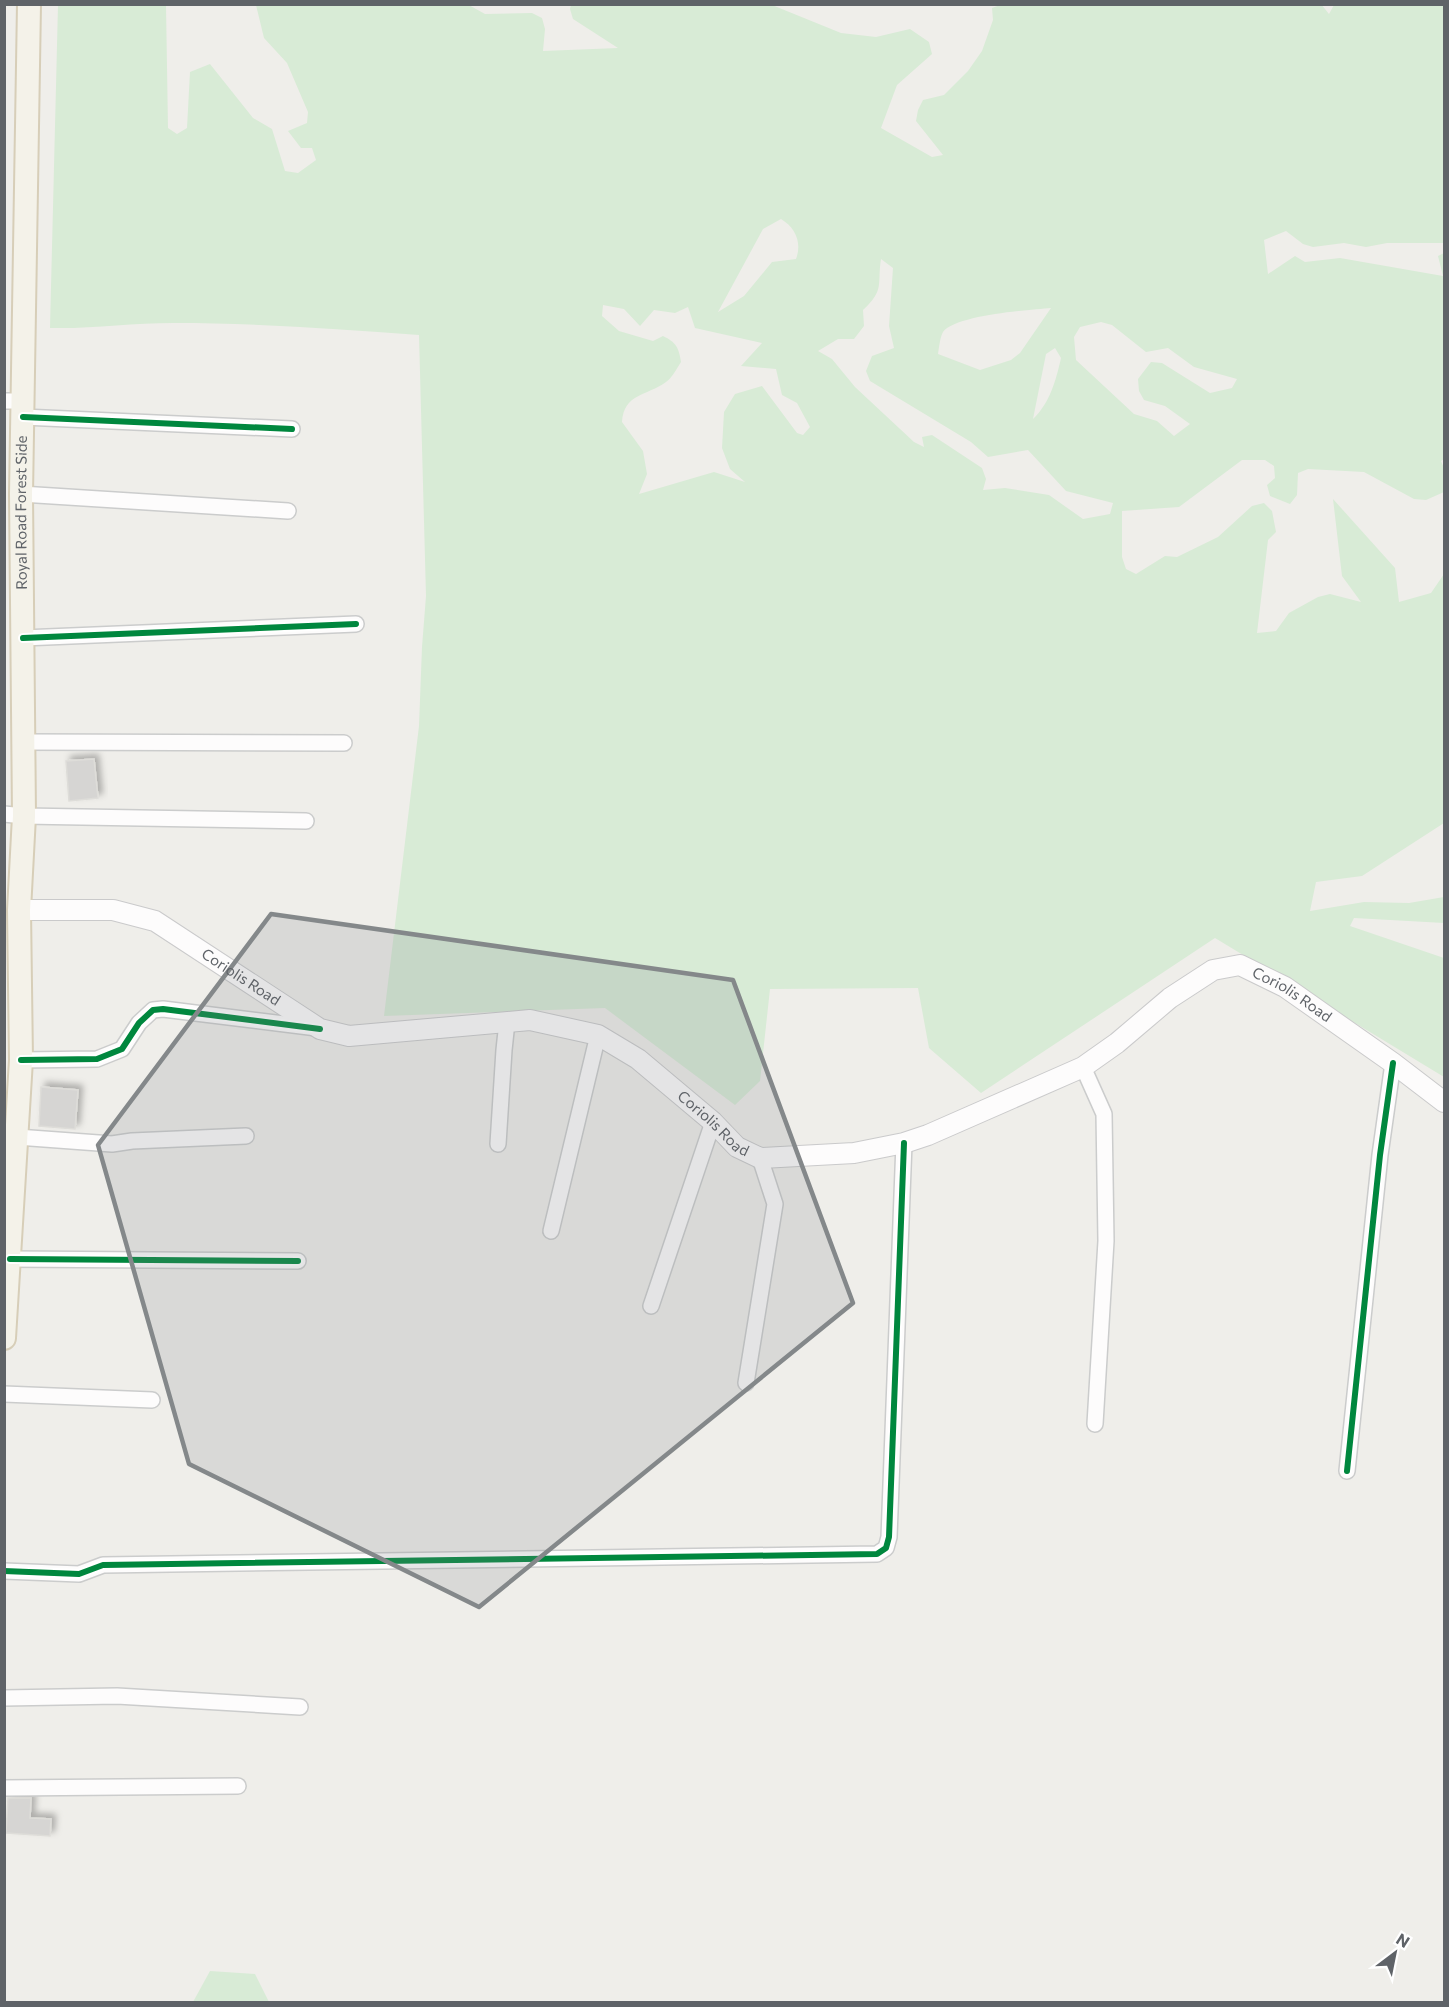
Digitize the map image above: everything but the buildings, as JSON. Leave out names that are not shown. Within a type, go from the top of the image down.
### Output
[{"type":"main road","name":"Royal Road Forest Side","points":[[4,1338],[21,1060],[19,910],[14,815],[24,742],[23,638],[13,570],[21,494],[17,406],[28,4]]},
{"type":"main road","name":"Coriolis Road","points":[[19,910],[113,910],[155,921],[320,1029],[349,1036],[530,1020],[598,1035],[638,1059],[713,1122],[737,1147],[760,1158],[854,1153],[904,1143],[928,1135],[1083,1067],[1117,1043],[1170,998],[1213,970],[1240,965],[1285,987],[1394,1063],[1444,1102]]},
{"type":"street","points":[[17,406],[292,429]]},
{"type":"street","points":[[21,494],[288,511]]},
{"type":"street","points":[[23,638],[356,624]]},
{"type":"street","points":[[24,742],[344,743]]},
{"type":"street","points":[[14,815],[306,821]]},
{"type":"street","points":[[21,1060],[97,1059],[122,1049],[139,1023],[153,1010],[163,1009],[320,1029]]},
{"type":"street","points":[[498,1144],[507,1022]]},
{"type":"street","points":[[551,1230],[598,1035]]},
{"type":"street","points":[[1347,1471],[1380,1155],[1394,1063]]},
{"type":"street","points":[[1083,1067],[1104,1114],[1106,1241],[1095,1424]]},
{"type":"street","points":[[651,1306],[713,1122]]},
{"type":"street","points":[[17,1137],[112,1144],[132,1141],[246,1136]]},
{"type":"street","points":[[4,1571],[79,1574],[103,1565],[878,1554],[886,1548],[889,1537],[904,1143]]},
{"type":"street","points":[[746,1383],[775,1204],[760,1158]]},
{"type":"street","points":[[10,1259],[298,1261]]},
{"type":"street","points":[[4,1394],[152,1400]]},
{"type":"street","points":[[4,1698],[117,1696],[300,1707]]},
{"type":"street","points":[[4,1788],[238,1786]]},
{"type":"highlighted area","points":[[271,914],[733,980],[853,1303],[479,1607],[189,1464],[98,1145]]},
{"type":"green space","points":[[467,4],[485,14],[532,13],[542,18],[545,29],[543,51],[618,48],[573,19],[571,5],[772,5],[841,33],[876,37],[910,29],[929,42],[932,54],[897,85],[881,128],[932,157],[943,155],[916,121],[918,110],[923,100],[944,95],[968,71],[982,51],[993,20],[992,8],[1000,5],[1321,4],[1329,14],[1334,5],[1444,5],[1444,243],[1387,243],[1366,247],[1344,243],[1313,247],[1303,244],[1286,231],[1264,240],[1268,274],[1295,256],[1305,262],[1340,258],[1443,276],[1438,256],[1444,253],[1444,459],[1441,461],[1444,468],[1444,492],[1426,500],[1414,499],[1364,472],[1308,469],[1298,473],[1297,495],[1290,504],[1270,496],[1267,485],[1275,478],[1274,466],[1265,460],[1242,460],[1179,507],[1122,511],[1122,557],[1126,569],[1136,574],[1165,556],[1177,557],[1218,537],[1252,506],[1264,503],[1272,511],[1276,532],[1268,540],[1257,633],[1276,631],[1289,613],[1318,597],[1330,594],[1361,602],[1342,576],[1333,499],[1395,568],[1399,602],[1431,593],[1444,574],[1444,823],[1362,876],[1316,882],[1310,911],[1364,902],[1409,903],[1444,897],[1444,923],[1354,918],[1350,926],[1444,958],[1444,1077],[1215,938],[981,1093],[929,1048],[918,988],[770,989],[760,1081],[735,1105],[605,1008],[384,1016],[419,726],[426,596],[419,335],[204,323],[50,328],[58,5],[166,5],[168,128],[177,134],[187,128],[190,72],[210,64],[253,118],[272,129],[285,171],[298,173],[316,160],[312,148],[301,148],[288,131],[307,123],[308,112],[287,63],[264,38],[256,5]],"holes":[[[781,219],[791,227],[798,242],[796,259],[772,262],[744,296],[718,312],[763,229]],[[881,259],[893,268],[889,326],[894,348],[872,356],[866,371],[870,381],[971,442],[988,457],[1028,450],[1066,491],[1113,503],[1110,514],[1083,519],[1049,495],[1005,488],[983,490],[986,479],[982,468],[932,435],[922,437],[924,447],[914,442],[855,387],[832,359],[818,351],[838,339],[854,339],[864,326],[863,310],[875,297],[879,286]],[[603,305],[624,309],[640,326],[654,310],[675,313],[688,307],[695,328],[762,343],[741,366],[776,369],[782,395],[797,403],[810,427],[803,435],[797,433],[762,386],[735,394],[724,412],[722,448],[730,469],[745,482],[714,472],[639,494],[647,474],[643,451],[622,422],[624,413],[632,400],[668,380],[681,362],[676,346],[663,336],[653,341],[619,331],[602,316]],[[1051,308],[1020,353],[1011,360],[980,370],[938,354],[942,334],[950,326],[977,317]],[[1101,322],[1112,325],[1146,352],[1168,348],[1194,367],[1237,379],[1232,388],[1210,393],[1162,363],[1151,362],[1138,379],[1139,391],[1144,400],[1165,406],[1190,424],[1174,436],[1157,421],[1134,414],[1076,360],[1074,337],[1080,327]],[[1055,348],[1061,358],[1048,398],[1033,419],[1046,354]]]},
{"type":"green space","points":[[210,1971],[255,1974],[269,2002],[193,2002]]},
{"type":"cycle path","points":[[23,417],[292,429]]},
{"type":"cycle path","points":[[23,638],[356,624]]},
{"type":"cycle path","points":[[21,1060],[97,1059],[122,1049],[139,1023],[153,1010],[163,1009],[320,1029]]},
{"type":"cycle path","points":[[1347,1471],[1380,1155],[1393,1063]]},
{"type":"cycle path","points":[[4,1571],[79,1574],[103,1565],[877,1554],[886,1548],[889,1537],[904,1143]]},
{"type":"cycle path","points":[[10,1259],[298,1261]]}]
